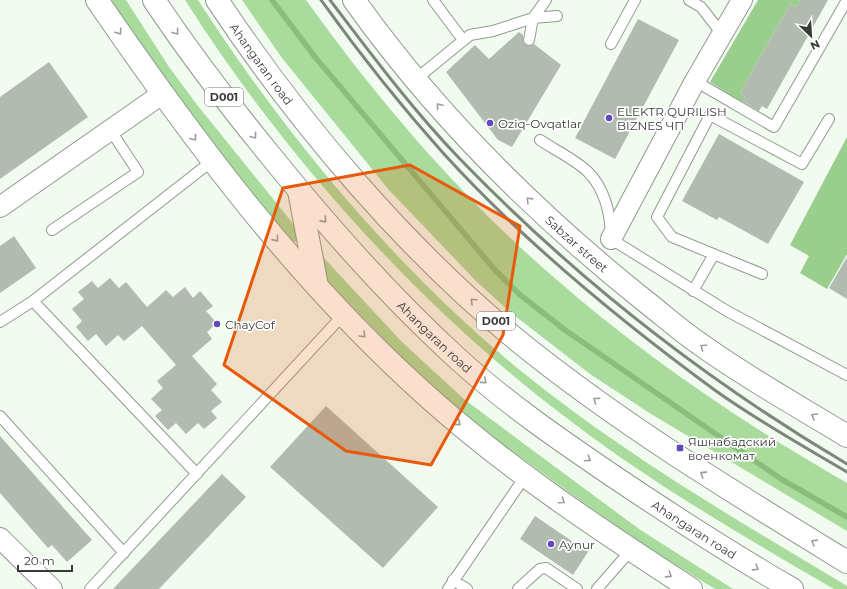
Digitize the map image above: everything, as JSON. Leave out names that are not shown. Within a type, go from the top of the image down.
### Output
[{"type":"main road","points":[[97,0],[162,94],[212,161],[316,286],[343,315],[427,396],[460,424],[526,475],[631,550],[691,589]]},
{"type":"main road","name":"Ahangaran road","points":[[154,0],[218,89],[298,190],[414,316],[459,360],[503,398],[577,452],[646,498],[792,589]]},
{"type":"main road","name":"Ahangaran road","points":[[217,0],[289,102],[350,176],[431,261],[478,306],[549,365],[643,435],[732,492],[847,562]]},
{"type":"main road","name":"Sabzar street","points":[[354,0],[416,79],[451,120],[513,185],[584,251],[699,344],[760,384],[847,436]]},
{"type":"main road","points":[[298,190],[316,286]]},
{"type":"street","points":[[611,239],[695,81],[742,0]]},
{"type":"street","points":[[0,207],[162,94]]},
{"type":"street","points":[[0,538],[52,589]]},
{"type":"lane","points":[[433,0],[463,40]]},
{"type":"lane","points":[[529,40],[533,18],[546,0]]},
{"type":"lane","points":[[611,44],[635,0]]},
{"type":"lane","points":[[689,0],[700,7],[722,34]]},
{"type":"lane","points":[[695,81],[774,126],[847,0]]},
{"type":"lane","points":[[416,79],[470,34],[493,31],[533,18],[557,16]]},
{"type":"lane","points":[[762,274],[672,237],[656,217],[710,115],[802,164],[829,119]]},
{"type":"lane","points":[[52,230],[138,172],[111,131]]},
{"type":"lane","points":[[540,140],[587,171],[600,188],[611,218],[611,239],[693,291],[758,329],[846,372]]},
{"type":"lane","points":[[0,322],[33,301],[212,161]]},
{"type":"lane","points":[[693,291],[714,254]]},
{"type":"lane","points":[[33,301],[197,474]]},
{"type":"lane","points":[[90,589],[343,315]]},
{"type":"lane","points":[[0,416],[124,553]]},
{"type":"lane","points":[[467,589],[450,585],[526,475]]},
{"type":"lane","points":[[597,589],[631,550]]},
{"type":"lane","points":[[518,589],[540,570],[546,568],[577,589]]},
{"type":"highlighted area","points":[[410,165],[520,226],[503,335],[431,465],[346,451],[224,365],[283,188]]},
{"type":"green space","points":[[110,0],[126,0],[169,67],[198,106],[295,226],[297,241],[291,244],[160,74]]},
{"type":"green space","points":[[185,0],[198,0],[268,101],[305,150],[345,198],[430,289],[475,331],[521,371],[599,430],[721,510],[847,586],[847,589],[834,589],[732,529],[632,465],[568,419],[513,375],[459,328],[408,279],[358,226],[311,172],[266,116],[224,58]]},
{"type":"green space","points":[[242,0],[306,0],[361,73],[420,144],[483,211],[550,274],[620,332],[693,386],[769,436],[847,483],[847,531],[651,414],[590,374],[510,312],[476,281],[389,190],[282,58]]},
{"type":"green space","points":[[758,0],[800,0],[796,7],[790,4],[740,93],[745,96],[742,102],[710,82]]},
{"type":"green space","points":[[847,137],[847,254],[827,289],[800,273],[809,256],[790,245]]},
{"type":"green space","points":[[324,258],[401,341],[465,400],[639,529],[733,589],[715,589],[634,539],[464,415],[412,368],[325,279],[320,260]]},
{"type":"building","points":[[800,0],[828,0],[767,109],[762,106],[759,111],[742,101],[745,96],[740,93],[790,4],[796,7]]},
{"type":"building","points":[[638,19],[679,40],[615,159],[575,138]]},
{"type":"building","points":[[519,32],[523,35],[523,42],[525,45],[531,46],[534,44],[561,65],[512,147],[498,140],[446,72],[475,45],[489,59]]},
{"type":"building","points":[[49,62],[88,117],[0,179],[0,97]]},
{"type":"building","points":[[719,134],[804,182],[768,244],[719,217],[717,220],[682,201]]},
{"type":"building","points":[[14,236],[36,268],[0,293],[0,246]]},
{"type":"building","points":[[847,257],[847,299],[829,288]]},
{"type":"building","points":[[110,278],[119,288],[126,282],[147,307],[166,290],[173,297],[185,287],[193,298],[200,291],[213,306],[206,311],[217,323],[207,332],[212,339],[192,356],[217,384],[211,390],[222,402],[211,411],[217,418],[204,429],[198,423],[186,434],[176,423],[168,430],[155,416],[162,410],[151,399],[163,388],[157,381],[176,365],[142,326],[124,341],[118,335],[106,346],[96,334],[88,341],[76,327],[82,321],[72,309],[84,299],[78,292],[92,281],[98,288]]},
{"type":"building","points":[[326,406],[438,507],[383,568],[270,467]]},
{"type":"building","points":[[0,436],[92,540],[67,562],[52,545],[48,548],[0,493]]},
{"type":"building","points":[[222,474],[246,497],[159,589],[113,589]]},
{"type":"building","points":[[535,516],[588,552],[573,575],[520,539]]},
{"type":"waterway","points":[[272,0],[315,57],[495,270],[519,294],[565,330],[781,479],[847,517]]},
{"type":"railway","points":[[321,0],[380,78],[444,154],[507,219],[540,249],[644,337],[716,391],[764,423],[847,472]]},
{"type":"railway","points":[[330,0],[392,81],[425,120],[459,158],[548,244],[595,285],[692,362],[794,432],[847,464]]},
{"type":"place","name":"ELEKTR QURILISH BIZNES ЧП","points":[[609,118]]},
{"type":"place","name":"Oziq-Ovqatlar","points":[[490,123]]},
{"type":"place","name":"ChayCof","points":[[217,324]]},
{"type":"place","name":"Яшнабадский военкомат","points":[[680,448]]},
{"type":"place","name":"Aynur","points":[[551,544]]}]
